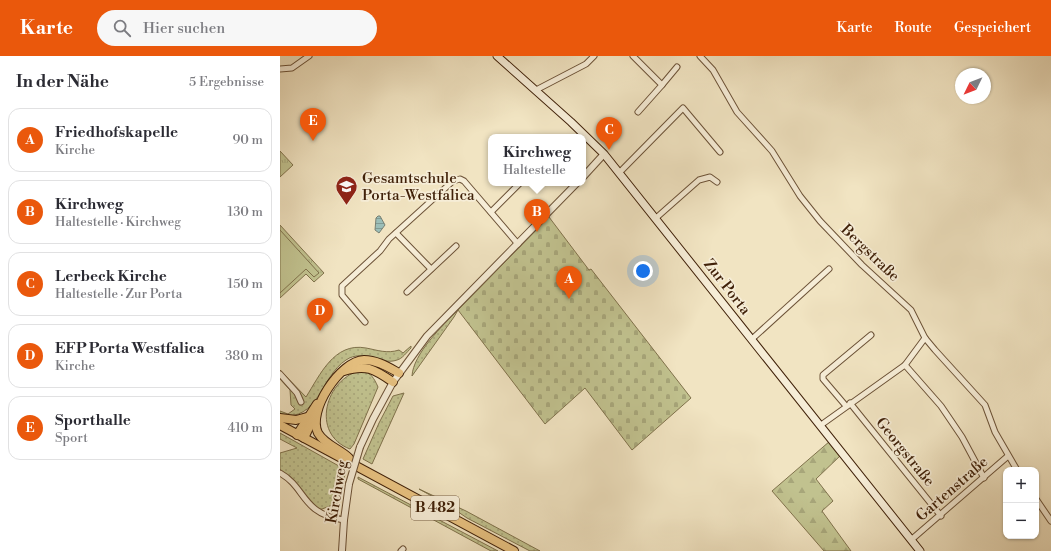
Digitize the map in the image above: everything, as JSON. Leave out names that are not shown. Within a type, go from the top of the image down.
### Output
[{"type":"main road","name":"Zur Porta","points":[[497,56],[583,134]]},
{"type":"main road","name":"Zur Porta","points":[[586,137],[604,154],[656,218],[821,424],[920,551]]},
{"type":"main road","points":[[301,436],[326,392],[341,372],[354,362],[364,360],[376,362],[399,373]]},
{"type":"main road","points":[[341,372],[363,367],[372,370],[393,382]]},
{"type":"main road","points":[[280,418],[296,420],[311,416]]},
{"type":"main road","points":[[311,416],[319,434],[324,440],[345,454],[358,467]]},
{"type":"main road","name":"B 482","points":[[280,426],[514,551]]},
{"type":"street","points":[[280,69],[292,68],[300,64],[309,56]]},
{"type":"street","points":[[536,90],[586,64],[594,56]]},
{"type":"street","points":[[633,56],[662,86]]},
{"type":"street","name":"Bergstraße","points":[[700,56],[713,70],[737,112],[772,151],[800,196],[815,215],[862,265],[911,310],[925,338],[985,405],[995,432],[1015,467]]},
{"type":"street","points":[[638,112],[677,67]]},
{"type":"street","points":[[619,173],[683,108],[720,152]]},
{"type":"street","points":[[586,174],[604,154]]},
{"type":"street","points":[[656,218],[699,180],[710,177],[717,182]]},
{"type":"street","points":[[364,322],[342,295],[342,286],[380,251],[389,239],[453,181],[460,179],[464,181],[518,244]]},
{"type":"street","points":[[491,212],[517,186]]},
{"type":"street","name":"Kirchweg","points":[[342,551],[344,520],[349,484],[360,447],[393,382],[427,336],[574,186]]},
{"type":"street","points":[[396,233],[431,269]]},
{"type":"street","points":[[407,292],[456,246]]},
{"type":"street","points":[[752,339],[829,269]]},
{"type":"street","name":"Georgstraße","points":[[871,336],[823,376],[823,379],[848,405],[941,516]]},
{"type":"street","points":[[821,424],[905,365],[925,338]]},
{"type":"street","points":[[905,365],[941,406],[962,437],[984,478]]},
{"type":"street","points":[[280,374],[297,393],[301,402]]},
{"type":"street","name":"Gartenstraße","points":[[911,540],[941,516],[1008,456]]},
{"type":"street","points":[[280,473],[290,479],[314,508],[329,517],[344,520]]},
{"type":"street","points":[[1038,503],[1051,521]]},
{"type":"green space","points":[[280,151],[293,165],[280,177]]},
{"type":"green space","points":[[549,217],[589,270],[591,269],[691,398],[632,450],[585,388],[545,424],[458,310]]},
{"type":"green space","points":[[280,225],[324,273],[314,282],[306,274],[280,298]]},
{"type":"green space","points":[[280,230],[319,273],[314,277],[306,269],[280,293]]},
{"type":"green space","points":[[458,310],[412,376],[414,367],[423,349]]},
{"type":"green space","points":[[411,346],[411,348],[401,358],[397,360],[385,361],[366,356],[359,356],[346,360],[337,368],[318,396],[303,412],[293,415],[280,415],[280,411],[288,414],[295,409],[291,405],[290,390],[280,379],[280,370],[306,397],[329,362],[345,350],[355,347],[386,352],[399,350],[403,353]]},
{"type":"green space","points":[[362,370],[372,376],[378,387],[354,444],[350,449],[338,442],[330,431],[326,420],[327,407],[331,395],[339,384],[349,375]]},
{"type":"green space","points":[[404,393],[372,464],[363,459],[379,423],[393,396]]},
{"type":"green space","points":[[280,433],[346,470],[338,503],[322,509],[313,509],[289,480],[280,476],[280,453],[297,448],[280,439]]},
{"type":"green space","points":[[830,441],[841,455],[816,479],[833,501],[822,511],[851,551],[824,551],[772,491]]},
{"type":"green space","points":[[358,477],[498,551],[491,551],[358,479]]},
{"type":"green space","points":[[419,489],[466,511],[540,551],[530,551],[467,518],[448,505]]},
{"type":"water","points":[[380,216],[385,225],[379,233],[375,230],[376,218]]},
{"type":"place","name":"Sporthalle","points":[[313,141]]},
{"type":"place","name":"Lerbeck Kirche","points":[[609,150]]},
{"type":"place","name":"Gesamtschule Porta-Westfalica","points":[[346,206]]},
{"type":"place","name":"Kirchweg","points":[[537,232]]},
{"type":"place","name":"Friedhofskapelle","points":[[569,299]]},
{"type":"place","name":"EFP Porta Westfalica","points":[[320,331]]}]
